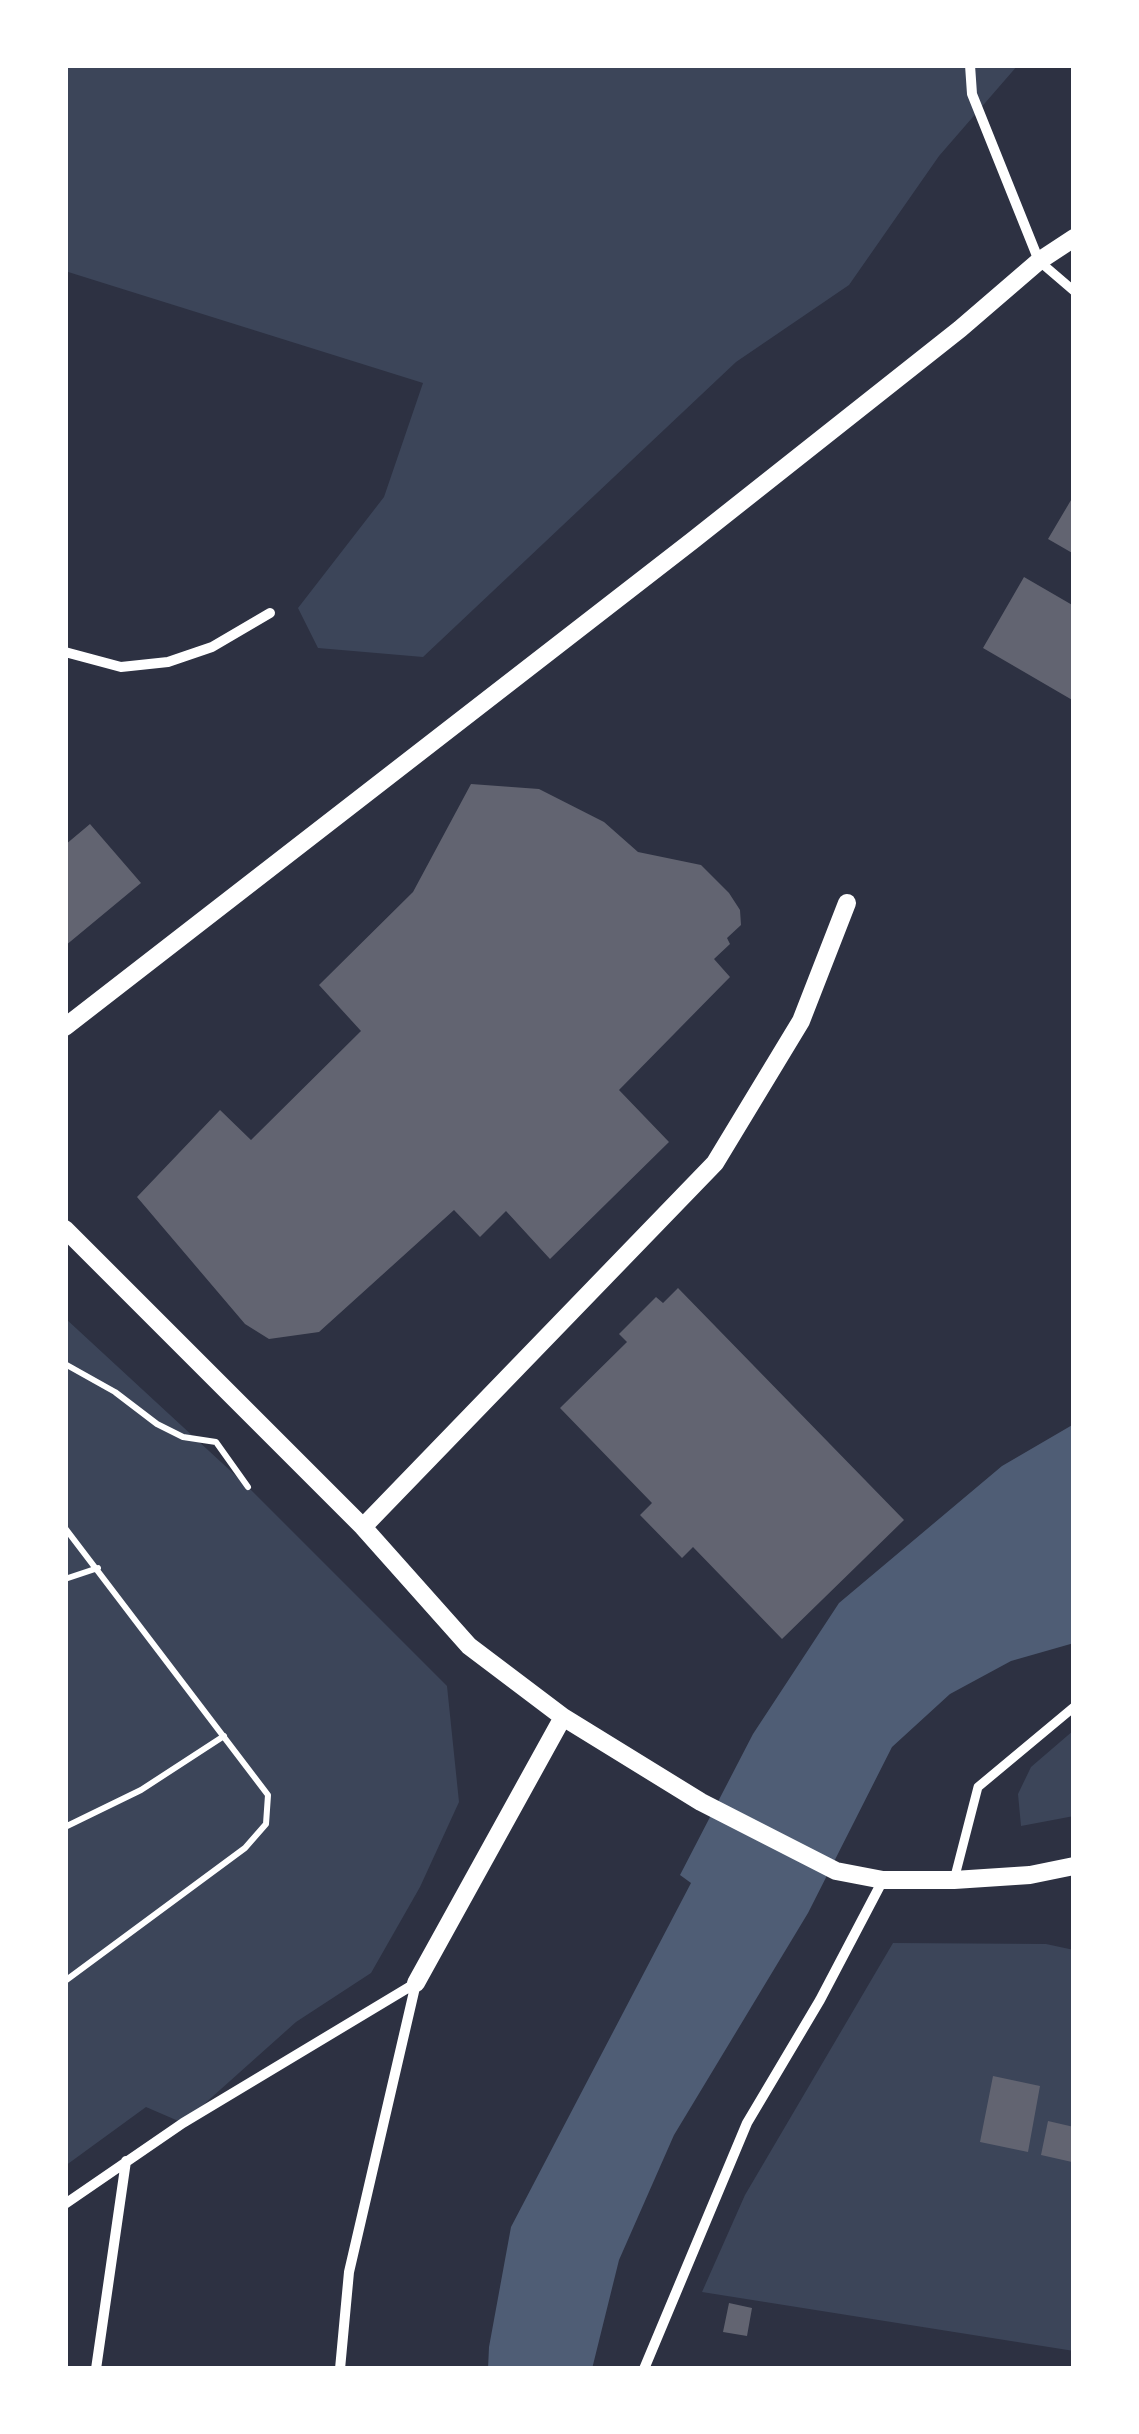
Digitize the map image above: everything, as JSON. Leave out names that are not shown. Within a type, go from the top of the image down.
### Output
[{"type":"street","points":[[970,65],[972,94],[1039,261],[1074,291]]},
{"type":"street","points":[[65,1028],[722,517],[960,329],[1039,261],[1074,238]]},
{"type":"street","points":[[65,652],[121,668],[168,662],[212,646],[270,613]]},
{"type":"street","points":[[363,1527],[714,1163],[800,1021],[846,903]]},
{"type":"street","points":[[65,1229],[363,1527],[469,1646],[563,1717],[701,1802],[836,1872],[883,1880],[954,1880],[1030,1875],[1074,1866]]},
{"type":"street","points":[[954,1880],[978,1787],[1074,1707]]},
{"type":"street","points":[[340,2369],[350,2272],[416,1983],[563,1717]]},
{"type":"street","points":[[644,2369],[747,2124],[820,2000],[883,1880]]},
{"type":"street","points":[[65,2204],[184,2122],[416,1983]]},
{"type":"street","points":[[96,2369],[126,2162]]},
{"type":"path","points":[[65,1364],[114,1392],[157,1424],[183,1437],[216,1442],[248,1487]]},
{"type":"path","points":[[65,1528],[268,1795],[266,1824],[245,1848],[65,1981]]},
{"type":"path","points":[[65,1579],[98,1568]]},
{"type":"path","points":[[65,1826],[140,1790],[224,1736]]},
{"type":"shaded area","points":[[65,65],[1018,65],[939,156],[849,285],[736,362],[423,657],[318,648],[298,608],[384,497],[423,383],[65,271]]},
{"type":"shaded area","points":[[65,1318],[248,1487],[447,1686],[459,1802],[420,1887],[371,1973],[296,2022],[183,2123],[146,2107],[65,2166]]},
{"type":"shaded area","points":[[1074,1424],[1074,1643],[1011,1661],[950,1694],[892,1747],[808,1913],[674,2135],[619,2260],[592,2369],[488,2369],[511,2227],[691,1883],[680,1875],[753,1734],[839,1603],[1002,1466]]},
{"type":"shaded area","points":[[1074,1730],[1074,1816],[1021,1826],[1018,1794],[1031,1767]]},
{"type":"shaded area","points":[[893,1943],[1046,1944],[1074,1950],[1074,2351],[702,2292],[745,2195]]},
{"type":"building","points":[[1074,495],[1074,554],[1048,539]]},
{"type":"building","points":[[1024,577],[1074,606],[1074,701],[983,648]]},
{"type":"building","points":[[471,784],[539,789],[604,822],[638,852],[701,865],[740,910],[741,925],[727,938],[730,944],[714,959],[730,977],[619,1090],[669,1142],[550,1259],[506,1211],[480,1237],[454,1210],[319,1332],[269,1339],[245,1324],[137,1197],[220,1110],[251,1140],[361,1031],[319,985],[413,892]]},
{"type":"building","points":[[90,824],[141,883],[65,946],[65,845]]},
{"type":"building","points":[[678,1288],[904,1520],[782,1639],[693,1547],[682,1558],[640,1515],[652,1503],[560,1408],[627,1342],[619,1334],[656,1297],[663,1303]]},
{"type":"building","points":[[993,2076],[1040,2086],[1028,2152],[980,2142]]},
{"type":"building","points":[[1048,2121],[1074,2127],[1072,2162],[1041,2155]]},
{"type":"building","points":[[729,2303],[752,2308],[747,2336],[723,2332]]}]
